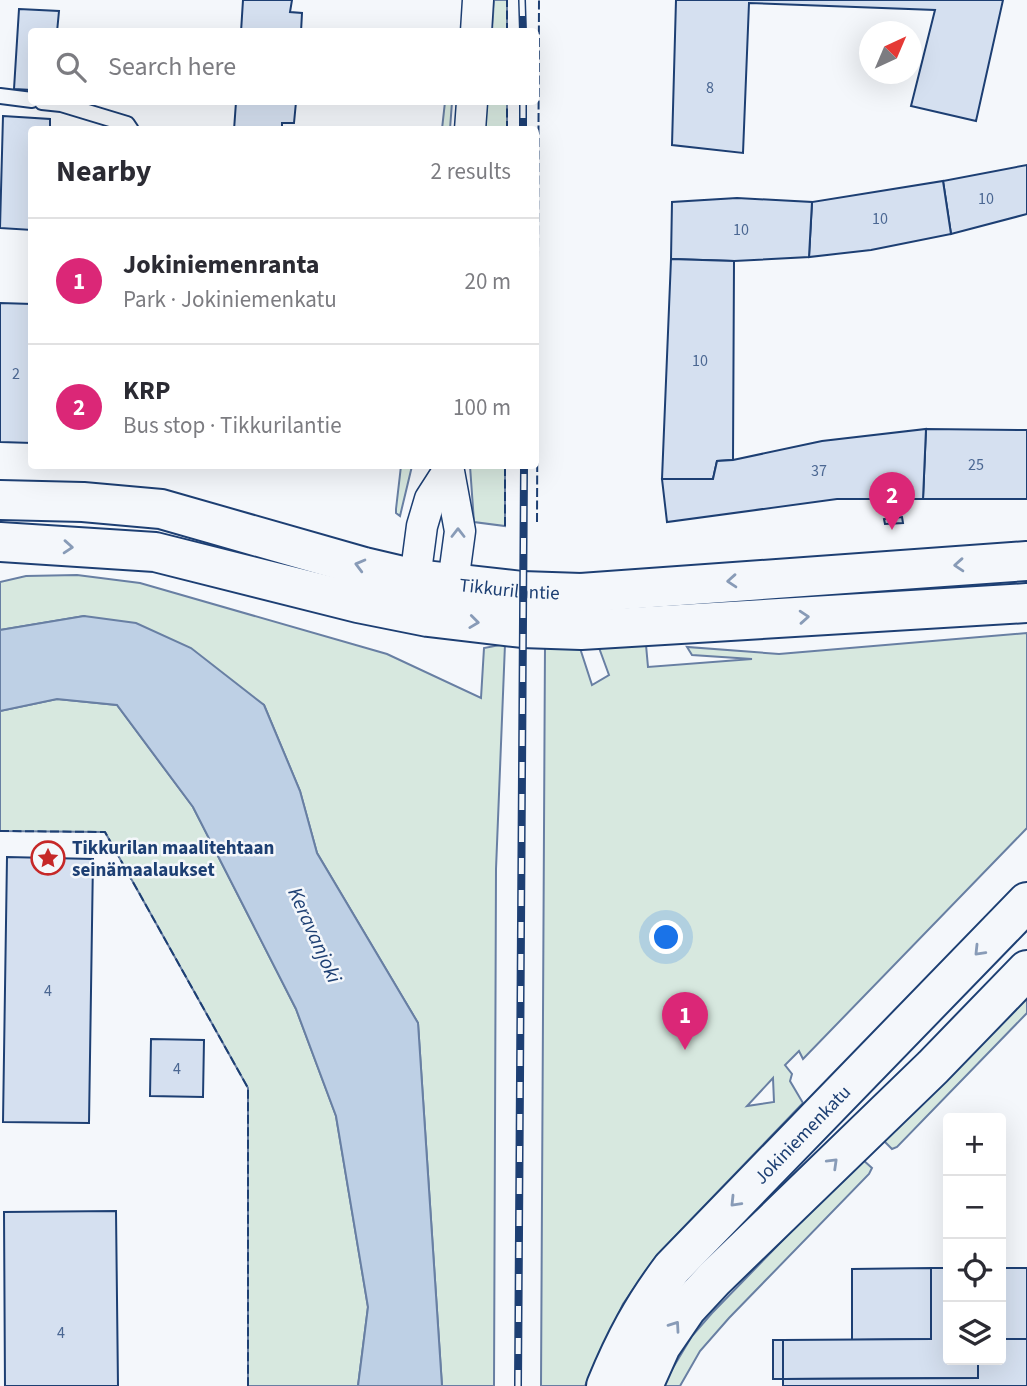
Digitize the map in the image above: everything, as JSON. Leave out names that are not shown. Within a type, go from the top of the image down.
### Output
[{"type":"main road","name":"Tikkurilantie","points":[[0,500],[83,502],[162,509],[415,579],[522,591],[581,593],[1027,561]]},
{"type":"main road","name":"Tikkurilantie","points":[[0,542],[155,552],[358,603],[428,617],[522,628],[581,630],[1027,603]]},
{"type":"main road","name":"Jokiniemenkatu","points":[[606,1386],[627,1335],[646,1302],[672,1268],[1027,902]]},
{"type":"main road","points":[[643,1386],[661,1346],[687,1308],[1027,970]]},
{"type":"street","points":[[476,28],[478,0]]},
{"type":"street","points":[[470,126],[472,105]]},
{"type":"street","points":[[428,617],[415,579],[422,526],[430,499],[447,469]]},
{"type":"street","points":[[428,617],[453,583],[460,531],[448,469]]},
{"type":"lane","points":[[0,96],[28,100]]},
{"type":"lane","points":[[64,105],[128,126]]},
{"type":"shaded area","points":[[494,0],[507,0],[507,28],[492,28]]},
{"type":"shaded area","points":[[445,105],[452,105],[450,126],[442,126]]},
{"type":"shaded area","points":[[487,105],[507,105],[507,126],[485,126]]},
{"type":"shaded area","points":[[401,469],[411,469],[400,516],[396,509]]},
{"type":"shaded area","points":[[470,469],[505,469],[505,526],[474,522]]},
{"type":"shaded area","points":[[77,575],[140,583],[387,654],[481,698],[484,648],[505,644],[496,869],[494,1386],[442,1386],[418,1023],[317,853],[300,791],[264,705],[84,616],[0,630],[0,582],[26,576]]},
{"type":"shaded area","points":[[1027,633],[1027,828],[803,1059],[799,1051],[785,1065],[792,1074],[790,1081],[803,1103],[657,1255],[623,1304],[585,1386],[541,1386],[545,644],[578,642],[592,685],[609,675],[598,645],[646,645],[648,667],[752,659],[692,655],[687,647],[779,654]],"holes":[[[773,1078],[774,1102],[747,1106]]]},
{"type":"shaded area","points":[[57,699],[117,705],[193,807],[296,1009],[336,1116],[368,1307],[358,1386],[248,1386],[248,1088],[105,832],[0,831],[0,711]]},
{"type":"shaded area","points":[[1027,992],[1027,1013],[897,1147],[892,1149],[883,1140]]},
{"type":"shaded area","points":[[862,1159],[872,1168],[869,1174],[729,1318],[700,1351],[680,1386],[662,1386],[692,1336],[712,1313]]},
{"type":"water","name":"Keravanjoki","points":[[84,616],[136,623],[191,648],[264,705],[300,791],[317,853],[418,1023],[442,1386],[358,1386],[368,1307],[336,1116],[296,1009],[193,807],[117,705],[57,699],[0,711],[0,630]]},
{"type":"building","points":[[243,0],[292,0],[290,12],[302,13],[301,28],[241,28]]},
{"type":"building","points":[[676,0],[1003,0],[976,121],[911,106],[916,84],[922,84],[922,62],[935,10],[749,3],[743,153],[672,145]]},
{"type":"building","points":[[19,9],[59,11],[57,28],[28,28],[28,90],[14,89]]},
{"type":"building","points":[[236,105],[296,105],[294,123],[282,123],[282,126],[234,126]]},
{"type":"building","points":[[3,116],[50,119],[50,126],[28,126],[28,230],[0,228]]},
{"type":"building","points":[[1027,165],[1027,214],[951,234],[943,181]]},
{"type":"building","points":[[943,181],[951,234],[871,250],[809,257],[812,202]]},
{"type":"building","points":[[737,198],[812,202],[809,257],[734,261],[671,259],[672,202]]},
{"type":"building","points":[[671,259],[734,261],[733,460],[717,461],[713,479],[662,479]]},
{"type":"building","points":[[0,303],[28,304],[28,443],[0,442]]},
{"type":"building","points":[[926,429],[1027,430],[1027,499],[923,499]]},
{"type":"building","points":[[926,429],[923,499],[837,499],[667,522],[662,479],[713,479],[717,461],[822,441]]},
{"type":"building","points":[[902,517],[903,523],[885,524],[884,519]]},
{"type":"building","points":[[7,857],[93,859],[89,1123],[3,1122]]},
{"type":"building","points":[[151,1039],[204,1040],[203,1097],[150,1096]]},
{"type":"building","points":[[116,1211],[118,1386],[5,1386],[4,1212]]},
{"type":"building","points":[[931,1268],[931,1339],[852,1340],[852,1269]]},
{"type":"building","points":[[931,1268],[943,1268],[943,1365],[978,1365],[978,1378],[783,1379],[783,1340],[931,1339]]},
{"type":"building","points":[[1006,1268],[1027,1268],[1027,1339],[1006,1339]]},
{"type":"building","points":[[1006,1339],[1027,1339],[1027,1386],[783,1386],[783,1379],[978,1378],[978,1365],[1006,1365]]},
{"type":"building","points":[[773,1340],[783,1340],[783,1379],[773,1379]]},
{"type":"railway","points":[[522,0],[523,28]]},
{"type":"railway","points":[[523,105],[523,126]]},
{"type":"railway","points":[[518,1386],[524,469]]},
{"type":"fence","points":[[507,0],[507,28]]},
{"type":"fence","points":[[539,0],[539,28]]},
{"type":"fence","points":[[507,105],[507,126]]},
{"type":"fence","points":[[539,105],[539,126]]},
{"type":"fence","points":[[505,469],[505,526]]},
{"type":"fence","points":[[537,469],[537,522]]},
{"type":"fence","points":[[0,831],[105,832],[248,1088],[248,1386]]},
{"type":"place","name":"KRP","points":[[892,530]]},
{"type":"place","name":"Tikkurilan maalitehtaan seinämaalaukset","points":[[48,858]]},
{"type":"place","name":"Jokiniemenranta","points":[[685,1050]]}]
